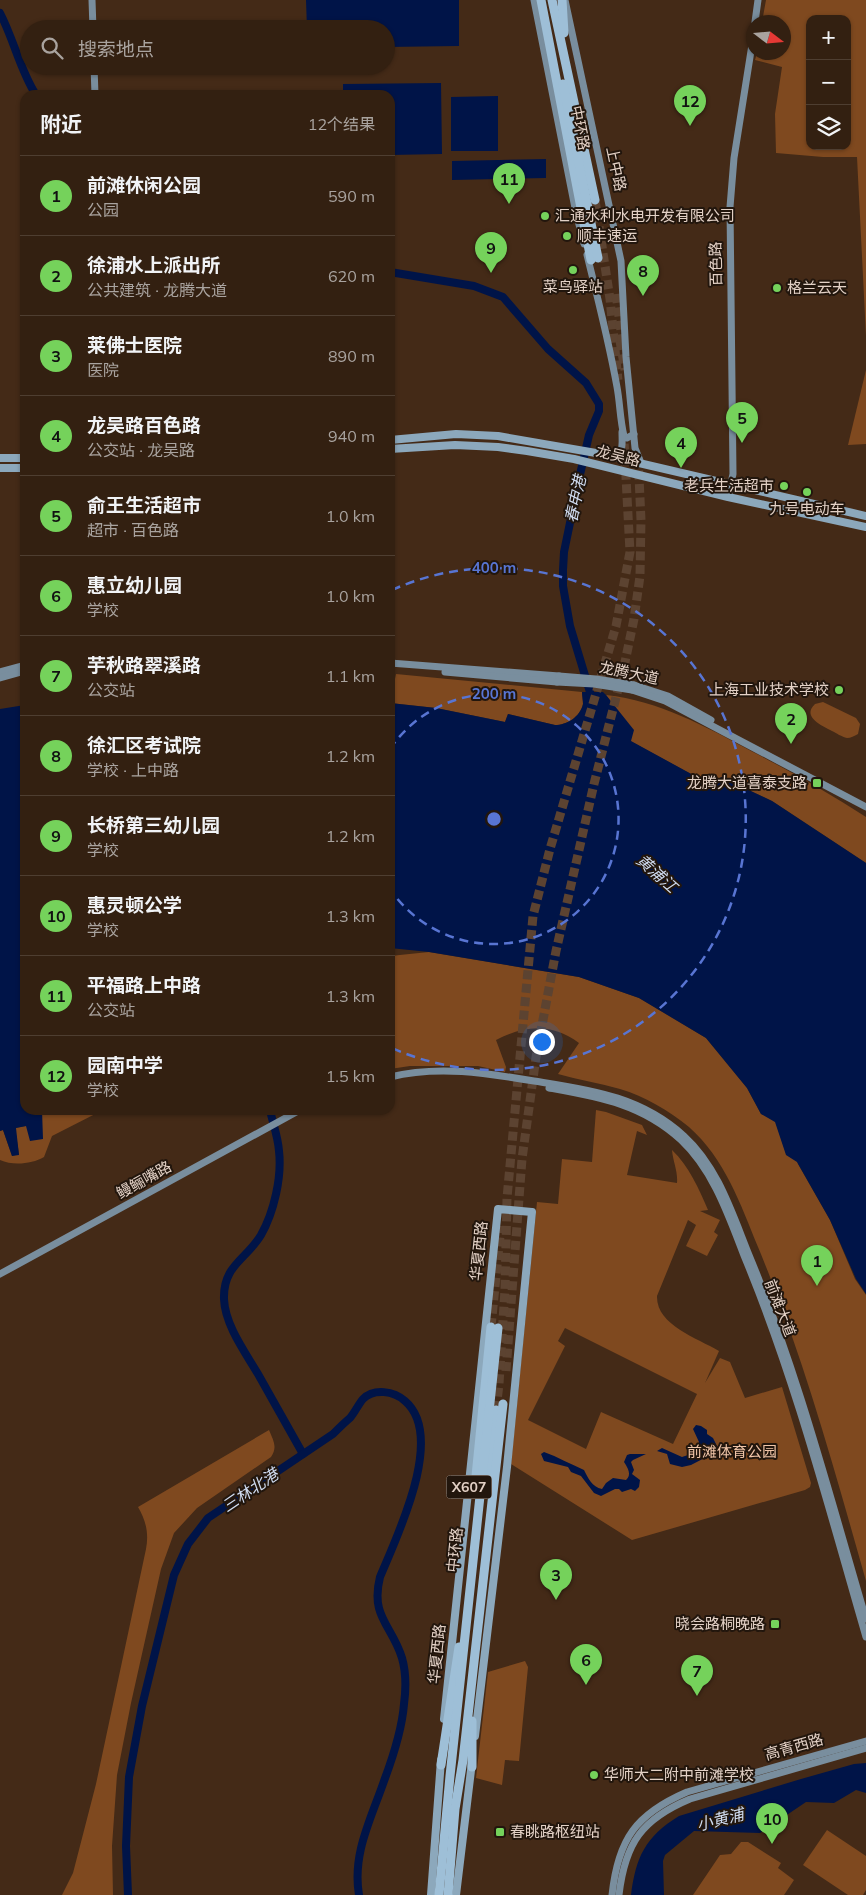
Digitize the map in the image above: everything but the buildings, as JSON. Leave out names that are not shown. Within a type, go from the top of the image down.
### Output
[{"type":"highway","points":[[534,0],[567,132]]},
{"type":"highway","name":"中环路","points":[[541,0],[553,17],[564,33],[598,198],[553,17],[547,0]]},
{"type":"highway","name":"中环路","points":[[552,0],[553,17],[567,132],[595,260],[553,17],[557,0]]},
{"type":"highway","points":[[564,0],[564,33]]},
{"type":"highway","name":"中环路","points":[[448,1895],[451,1809],[449,1748],[495,1327],[466,1632],[450,1776]]},
{"type":"highway","name":"中环路","points":[[439,1895],[451,1809],[459,1778],[463,1760],[499,1407],[458,1758],[459,1778]]},
{"type":"highway","points":[[441,1765],[459,1647]]},
{"type":"highway","points":[[472,1767],[474,1658]]},
{"type":"main road","name":"龙吴路","points":[[395,440],[456,434],[498,436],[596,453],[866,516]]},
{"type":"main road","name":"龙吴路","points":[[395,450],[455,445],[498,447],[574,460],[728,497],[866,527]]},
{"type":"main road","points":[[0,458],[20,458]]},
{"type":"main road","points":[[0,468],[20,468]]},
{"type":"main road","name":"华夏西路","points":[[431,1895],[448,1670],[498,1209],[514,1210],[532,1212],[507,1467],[456,1895]]},
{"type":"street","points":[[92,0],[93,20]]},
{"type":"street","points":[[534,0],[576,213],[608,338],[620,401],[622,448],[621,453],[615,458]]},
{"type":"street","name":"上中路","points":[[564,0],[621,261],[626,357],[637,456],[641,463]]},
{"type":"street","points":[[756,15],[758,0]]},
{"type":"street","name":"百色路","points":[[728,497],[733,474],[730,207],[734,158],[750,60]]},
{"type":"street","points":[[94,75],[95,90]]},
{"type":"street","points":[[622,429],[624,436],[627,438],[634,434]]},
{"type":"street","name":"龙腾大道","points":[[395,663],[558,679]]},
{"type":"street","points":[[0,672],[20,666]]},
{"type":"street","name":"龙腾大道","points":[[395,668],[558,679],[596,678],[668,696],[866,802]]},
{"type":"street","points":[[0,678],[20,672]]},
{"type":"street","name":"龙腾大道","points":[[633,687],[666,701],[866,807]]},
{"type":"street","points":[[395,1076],[432,1070],[474,1071],[550,1086]]},
{"type":"street","name":"前滩大道","points":[[550,1086],[606,1094],[629,1100],[650,1111],[685,1136],[712,1170],[725,1196],[783,1342],[800,1392],[866,1619]]},
{"type":"street","name":"前滩大道","points":[[550,1086],[627,1105],[648,1116],[681,1140],[708,1173],[721,1198],[779,1343],[866,1637]]},
{"type":"street","name":"鳗鲡嘴路","points":[[0,1274],[291,1115]]},
{"type":"street","name":"高青西路","points":[[612,1895],[616,1869],[629,1836],[652,1810],[665,1802],[687,1792],[866,1741]]},
{"type":"street","name":"高青西路","points":[[619,1895],[623,1871],[635,1840],[645,1826],[668,1808],[690,1799],[866,1748]]},
{"type":"green space","points":[[766,0],[866,0],[866,336],[857,157],[823,157],[776,153],[775,114],[782,67],[755,60],[791,60],[791,15],[763,15]]},
{"type":"green space","points":[[866,370],[866,444],[848,445]]},
{"type":"green space","points":[[396,674],[582,692],[583,704],[576,716],[560,725],[508,714],[505,722],[436,708],[395,704]]},
{"type":"green space","points":[[606,695],[645,703],[699,724],[795,774],[866,817],[866,863],[772,801],[721,777],[715,787],[630,741],[618,712]]},
{"type":"green space","points":[[823,702],[856,718],[860,724],[858,734],[847,738],[815,720],[810,713],[811,709],[815,704]]},
{"type":"green space","points":[[429,952],[579,977],[639,998],[706,1038],[747,1088],[761,1114],[782,1117],[798,1164],[830,1220],[855,1279],[866,1295],[866,1581],[804,1370],[738,1198],[722,1167],[712,1153],[689,1127],[648,1100],[620,1089],[558,1074],[579,1043],[548,1029],[538,1028],[518,1031],[496,1040],[506,1067],[505,1072],[478,1066],[410,1066],[395,1068],[395,955]]},
{"type":"green space","name":"前滩体育公园","points":[[596,1110],[642,1125],[647,1135],[637,1131],[627,1175],[677,1183],[672,1150],[688,1170],[708,1210],[700,1211],[720,1220],[714,1232],[718,1235],[707,1256],[686,1246],[696,1225],[688,1220],[657,1296],[658,1306],[670,1323],[679,1330],[719,1351],[705,1383],[720,1358],[730,1362],[745,1398],[782,1387],[811,1483],[810,1487],[632,1540],[511,1464],[537,1202],[558,1204],[562,1159],[592,1162]],"holes":[[[565,1328],[697,1394],[673,1444],[601,1412],[586,1449],[528,1420],[565,1346],[558,1341]]]},
{"type":"green space","points":[[37,1115],[93,1115],[52,1136],[44,1157],[28,1163],[16,1164],[0,1160],[0,1131],[3,1130],[12,1156],[19,1154],[15,1128],[26,1126]]},
{"type":"green space","points":[[269,1430],[274,1447],[271,1457],[197,1508],[174,1533],[161,1569],[117,1775],[112,1846],[113,1895],[62,1895],[73,1873],[96,1784],[146,1549],[146,1527],[138,1507]]},
{"type":"green space","points":[[525,1661],[528,1667],[519,1761],[505,1760],[502,1785],[476,1778],[488,1672]]},
{"type":"green space","points":[[827,1830],[866,1856],[866,1890],[863,1895],[848,1895],[803,1865]]},
{"type":"green space","points":[[741,1842],[748,1842],[781,1863],[778,1868],[794,1880],[784,1895],[693,1895],[720,1855],[731,1854]]},
{"type":"water","points":[[306,0],[459,0],[459,46],[395,47],[395,20],[307,20]]},
{"type":"water","points":[[441,83],[442,154],[395,155],[395,90],[343,90],[343,84]]},
{"type":"water","points":[[498,96],[498,151],[451,151],[451,97]]},
{"type":"water","points":[[546,159],[546,178],[452,180],[452,161]]},
{"type":"water","name":"黄浦江","points":[[582,692],[603,692],[634,730],[631,741],[715,787],[721,777],[772,801],[866,863],[866,1294],[856,1279],[830,1220],[797,1162],[786,1155],[775,1122],[761,1114],[747,1088],[706,1038],[639,998],[579,977],[429,952],[395,949],[395,704],[436,708],[505,722],[508,714],[555,725],[568,722],[576,716],[583,704]]},
{"type":"water","points":[[20,706],[20,1115],[42,1115],[43,1139],[30,1141],[26,1126],[16,1128],[19,1155],[12,1156],[3,1130],[0,1131],[0,709]]},
{"type":"water","points":[[696,1425],[707,1430],[707,1434],[713,1438],[718,1451],[691,1465],[682,1467],[670,1464],[667,1454],[657,1451],[662,1448],[682,1457],[691,1454],[696,1450],[699,1442],[693,1429]]},
{"type":"water","points":[[544,1452],[584,1470],[593,1484],[602,1489],[613,1478],[626,1480],[628,1478],[629,1471],[624,1462],[627,1455],[646,1454],[631,1462],[634,1470],[632,1474],[640,1480],[639,1487],[635,1491],[631,1489],[622,1492],[619,1489],[615,1489],[601,1496],[594,1493],[581,1476],[571,1472],[568,1467],[544,1461],[541,1454]]},
{"type":"water","name":"小黄浦","points":[[866,1763],[866,1793],[856,1790],[834,1803],[806,1802],[760,1833],[694,1831],[665,1855],[663,1861],[664,1895],[631,1895],[639,1859],[644,1849],[658,1832],[679,1816],[801,1779],[854,1764]]},
{"type":"waterway","name":"春申港","points":[[0,13],[20,61]]},
{"type":"waterway","name":"春申港","points":[[26,75],[33,90]]},
{"type":"waterway","name":"春申港","points":[[395,273],[474,286],[503,297],[548,349],[586,383],[599,404],[599,411],[589,435],[579,479],[564,552],[563,570],[563,586],[570,626],[593,702]]},
{"type":"waterway","name":"三林北港","points":[[271,1115],[277,1136],[280,1161],[276,1194],[270,1216],[261,1235],[231,1270],[227,1278],[224,1299],[228,1319],[237,1338],[303,1454]]},
{"type":"waterway","points":[[128,1895],[126,1846],[129,1777],[142,1706],[174,1575],[188,1544],[208,1518],[333,1434],[350,1418],[363,1399],[373,1393],[384,1392],[395,1395],[405,1401],[416,1417],[421,1438],[420,1461],[406,1513],[380,1577],[378,1591],[380,1612],[402,1658],[405,1692],[397,1743],[360,1851],[358,1865],[359,1895]]},
{"type":"tunnel","points":[[595,200],[610,299],[618,380]]},
{"type":"tunnel","points":[[616,294],[623,346]]},
{"type":"tunnel","points":[[620,341],[625,370]]},
{"type":"tunnel","points":[[496,1410],[505,1289],[507,1198],[533,916],[550,849],[616,626],[630,552],[624,440]]},
{"type":"tunnel","points":[[506,1371],[522,1159],[536,1057],[556,951],[634,619],[640,576],[641,520],[638,455]]},
{"type":"tunnel","points":[[491,1327],[501,1226]]},
{"type":"place","name":"园南中学","points":[[690,126]]},
{"type":"place","name":"平福路上中路","points":[[509,204]]},
{"type":"place","name":"汇通水利水电开发有限公司","points":[[545,216]]},
{"type":"place","name":"顺丰速运","points":[[567,236]]},
{"type":"place","name":"菜鸟驿站","points":[[573,270]]},
{"type":"place","name":"长桥第三幼儿园","points":[[491,273]]},
{"type":"place","name":"格兰云天","points":[[777,288]]},
{"type":"place","name":"徐汇区考试院","points":[[643,296]]},
{"type":"place","name":"俞王生活超市","points":[[742,443]]},
{"type":"place","name":"龙吴路百色路","points":[[681,468]]},
{"type":"place","name":"老兵生活超市","points":[[784,486]]},
{"type":"place","name":"九号电动车","points":[[807,492]]},
{"type":"place","name":"上海工业技术学校","points":[[839,690]]},
{"type":"place","name":"徐浦水上派出所","points":[[791,744]]},
{"type":"place","name":"龙腾大道喜泰支路","points":[[817,783]]},
{"type":"place","name":"前滩休闲公园","points":[[817,1286]]},
{"type":"place","name":"莱佛士医院","points":[[556,1600]]},
{"type":"place","name":"晓会路桐晚路","points":[[775,1624]]},
{"type":"place","name":"惠立幼儿园","points":[[586,1685]]},
{"type":"place","name":"芋秋路翠溪路","points":[[697,1696]]},
{"type":"place","name":"华师大二附中前滩学校","points":[[594,1775]]},
{"type":"place","name":"春眺路枢纽站","points":[[500,1832]]},
{"type":"place","name":"惠灵顿公学","points":[[772,1844]]}]
